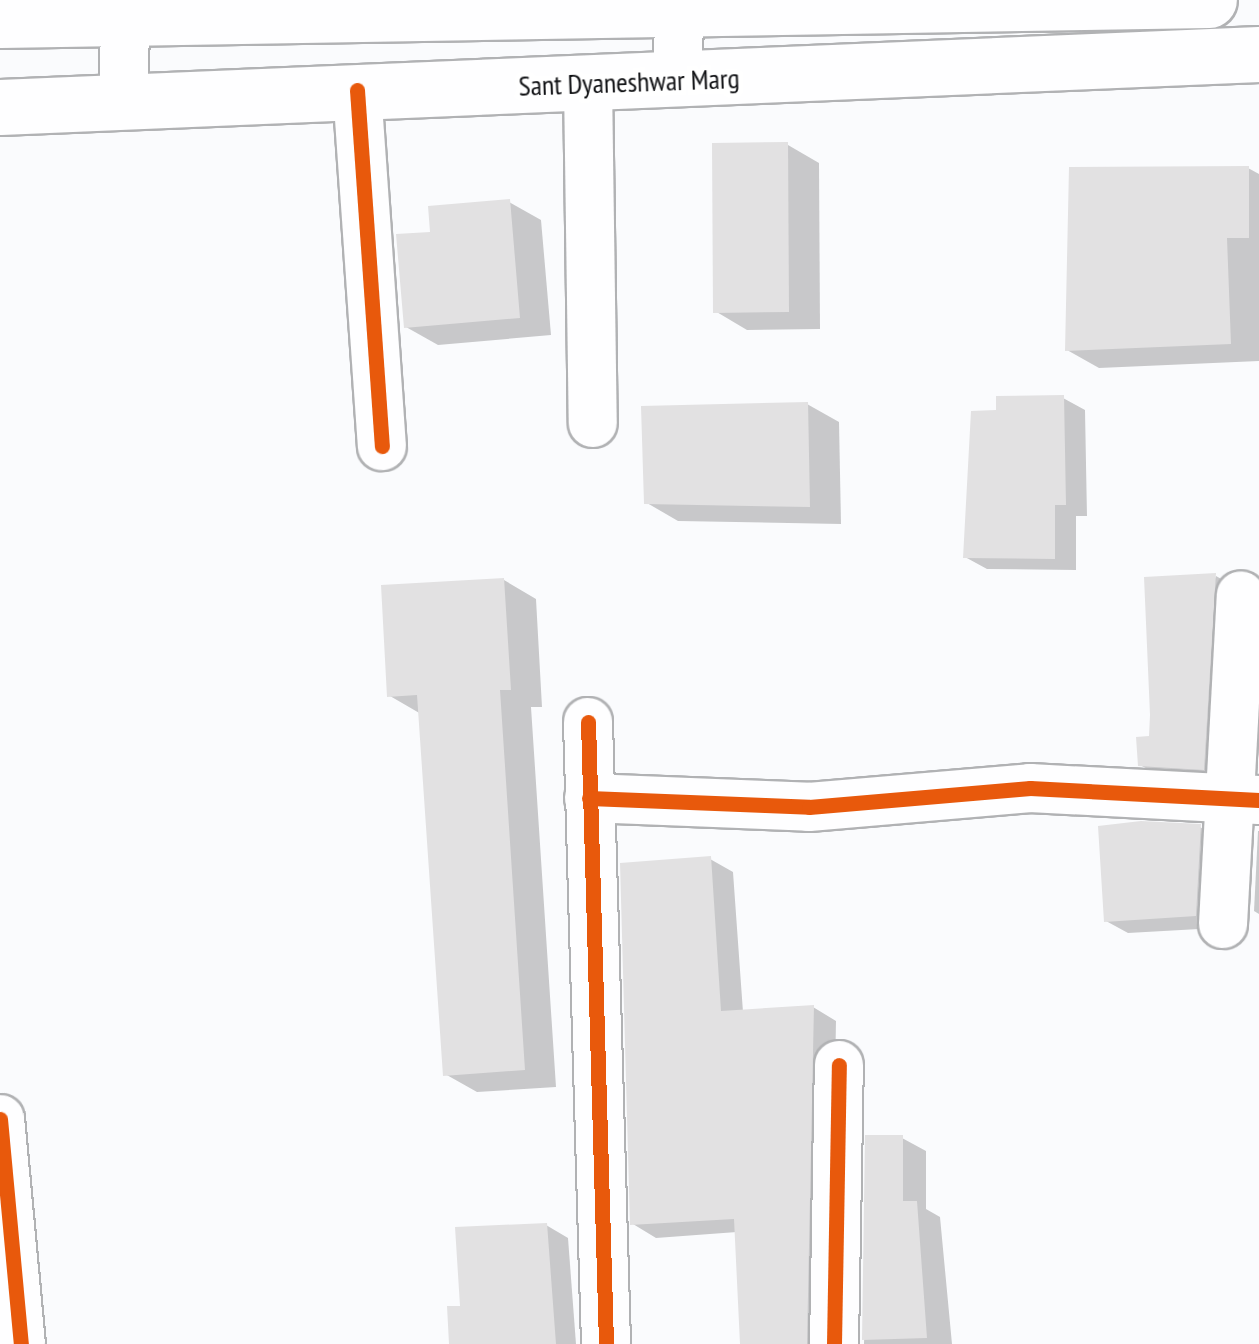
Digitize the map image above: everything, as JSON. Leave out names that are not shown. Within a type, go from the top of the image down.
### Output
[{"type":"main road","points":[[0,20],[126,10],[1209,0]]},
{"type":"main road","name":"Sant Dyaneshwar Marg","points":[[0,107],[124,96],[678,80],[1259,54]]},
{"type":"street","points":[[678,80],[679,5]]},
{"type":"street","points":[[124,96],[126,10]]},
{"type":"street","points":[[588,83],[593,422]]},
{"type":"street","points":[[357,90],[382,446]]},
{"type":"street","points":[[1223,924],[1243,799],[1241,596]]},
{"type":"street","points":[[588,722],[606,1344]]},
{"type":"street","points":[[589,798],[809,807],[1030,788],[1243,799]]},
{"type":"street","points":[[834,1344],[839,1064]]},
{"type":"street","points":[[1,1149],[22,1344]]},
{"type":"building","points":[[788,142],[789,312],[713,313],[712,143]]},
{"type":"building","points":[[1249,166],[1249,238],[1227,238],[1231,344],[1065,351],[1069,167]]},
{"type":"building","points":[[510,199],[520,318],[404,328],[396,234],[430,232],[428,206]]},
{"type":"building","points":[[1064,395],[1066,505],[1055,505],[1055,559],[963,558],[971,411],[996,410],[996,396]]},
{"type":"building","points":[[808,402],[810,507],[644,504],[641,406]]},
{"type":"building","points":[[1216,573],[1204,770],[1138,766],[1136,737],[1149,736],[1150,715],[1144,577]]},
{"type":"building","points":[[504,578],[511,690],[500,690],[525,1070],[443,1076],[417,695],[387,697],[381,585]]},
{"type":"building","points":[[1141,821],[1201,824],[1196,916],[1104,922],[1098,826]]},
{"type":"building","points":[[711,856],[721,1011],[814,1005],[807,1344],[740,1344],[734,1219],[630,1225],[620,863]]},
{"type":"building","points":[[865,1135],[903,1135],[903,1201],[917,1201],[927,1338],[862,1340]]},
{"type":"building","points":[[547,1223],[556,1344],[449,1344],[447,1306],[460,1306],[455,1227]]},
{"type":"cycle path","points":[[357,90],[382,446]]},
{"type":"cycle path","points":[[588,722],[606,1344]]},
{"type":"cycle path","points":[[589,798],[809,807],[1030,788],[1259,800]]},
{"type":"cycle path","points":[[834,1344],[839,1065]]},
{"type":"cycle path","points":[[0,1119],[21,1344]]}]
